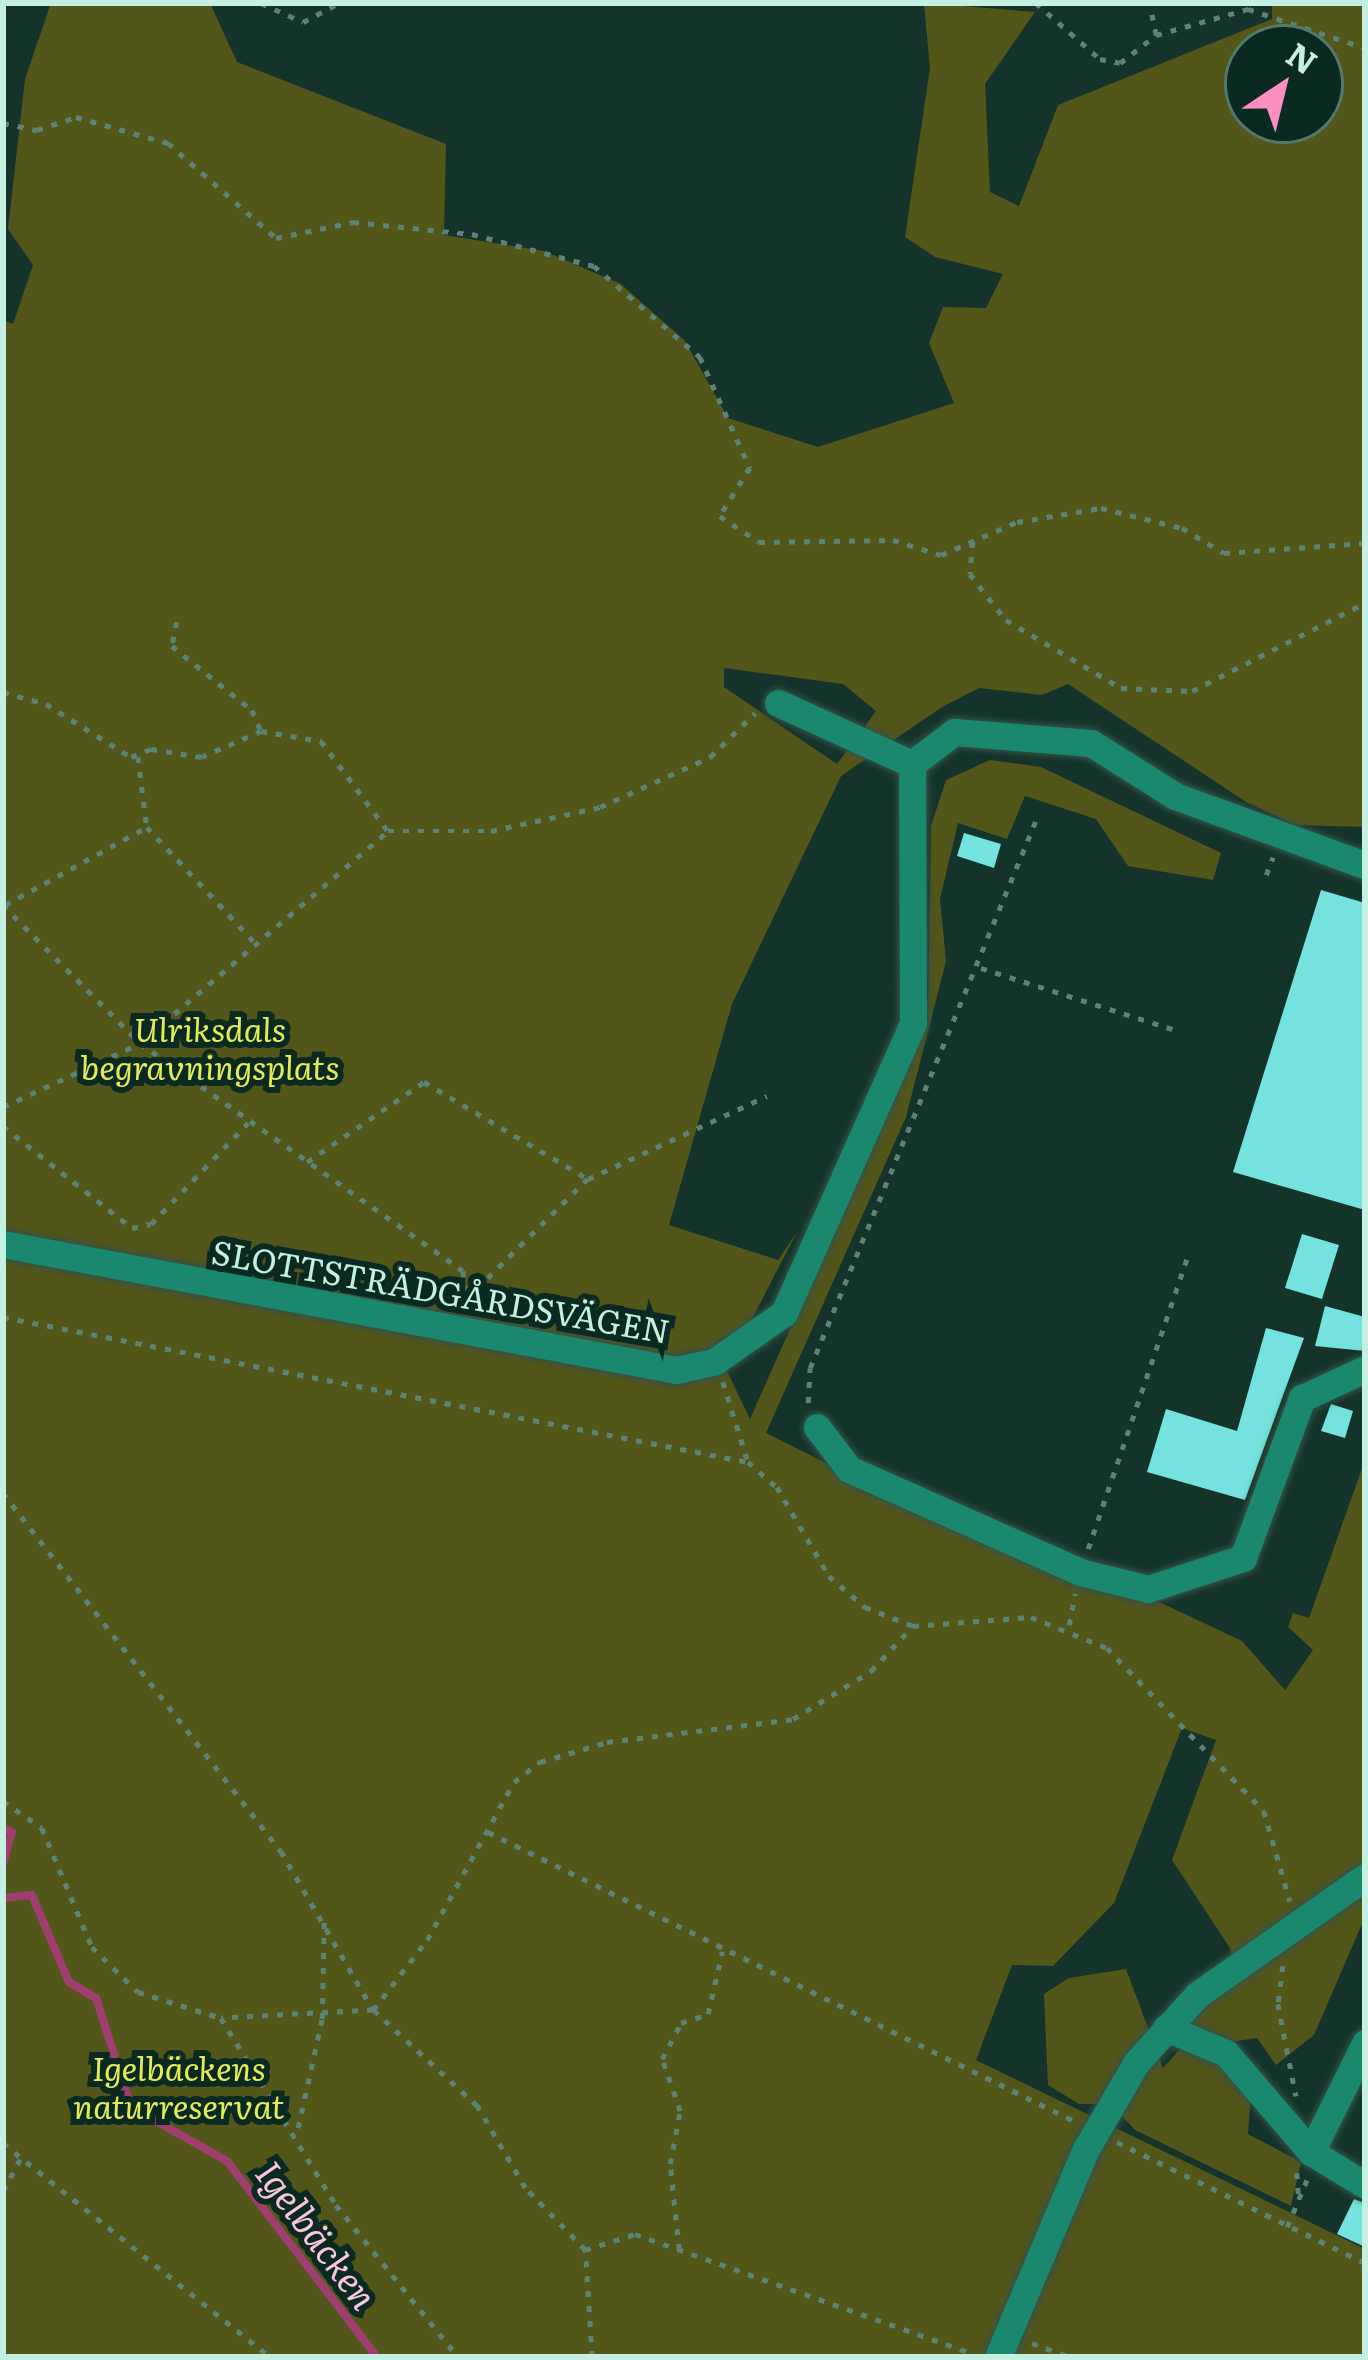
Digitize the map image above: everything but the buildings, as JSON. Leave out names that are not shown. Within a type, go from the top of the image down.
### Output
[{"type":"street","points":[[778,703],[912,764]]},
{"type":"street","points":[[912,764],[954,732],[1091,743],[1175,796],[1302,849],[1365,865]]},
{"type":"street","points":[[714,1362],[784,1313],[913,1023],[912,764]]},
{"type":"street","name":"SLOTTSTRÄDGÅRDSVÄGEN","points":[[3,1244],[464,1334],[676,1370],[714,1362]]},
{"type":"street","points":[[817,1427],[849,1469],[1080,1572],[1148,1588],[1228,1570],[1243,1558],[1302,1398],[1365,1369]]},
{"type":"street","points":[[998,2357],[1095,2131],[1166,2029],[1290,1928],[1365,1877]]},
{"type":"street","points":[[1166,2029],[1226,2053],[1308,2148],[1362,2179]]},
{"type":"street","points":[[1308,2148],[1365,2043]]},
{"type":"path","points":[[261,3],[303,22],[339,3]]},
{"type":"path","points":[[1036,3],[1100,59],[1133,62],[1156,35],[1249,9],[1365,49]]},
{"type":"path","points":[[1149,3],[1156,35]]},
{"type":"path","points":[[3,124],[37,130],[76,117],[169,143],[276,238],[365,223],[508,241],[594,266],[688,340],[735,418],[750,468],[718,506],[730,525],[785,548],[893,540],[941,555],[1101,508],[1182,528],[1225,554],[1365,544]]},
{"type":"path","points":[[973,542],[970,574],[1006,620],[1121,688],[1192,691],[1365,603]]},
{"type":"path","points":[[177,622],[172,646],[252,710],[261,731]]},
{"type":"path","points":[[3,692],[138,757],[201,757],[261,731],[321,741],[388,831]]},
{"type":"path","points":[[3,1107],[140,1043],[259,947],[388,831],[490,830],[600,807],[710,758],[778,703]]},
{"type":"path","points":[[138,757],[147,826],[259,947]]},
{"type":"path","points":[[817,1427],[810,1368],[981,968],[1018,842],[1036,820]]},
{"type":"path","points":[[147,826],[3,906],[140,1043],[463,1270],[471,1295],[464,1334]]},
{"type":"path","points":[[981,968],[1179,1031]]},
{"type":"path","points":[[307,1162],[424,1082],[588,1179]]},
{"type":"path","points":[[471,1295],[588,1179],[767,1096]]},
{"type":"path","points":[[3,1126],[132,1228],[152,1224],[249,1122]]},
{"type":"path","points":[[1069,1626],[1080,1572],[1187,1259]]},
{"type":"path","points":[[3,1317],[748,1462],[772,1480],[844,1592],[913,1626],[1013,1615],[1069,1626],[1107,1648],[1256,1800],[1282,1854],[1290,1928],[1278,2004],[1308,2148],[1299,2200],[1288,2227]]},
{"type":"path","points":[[714,1362],[748,1462]]},
{"type":"path","points":[[3,1493],[324,1915],[373,2010],[477,2106],[525,2188],[585,2250],[592,2357]]},
{"type":"path","points":[[3,1802],[42,1828],[92,1947],[138,1992],[221,2018],[322,2020],[373,2010],[488,1832],[514,1782],[540,1762],[607,1742],[793,1719],[871,1671],[913,1626]]},
{"type":"path","points":[[488,1832],[1365,2263]]},
{"type":"path","points":[[298,2129],[322,2020],[324,1915]]},
{"type":"path","points":[[679,2250],[670,2164],[680,2111],[662,2059],[681,2023],[708,2014],[722,1951]]},
{"type":"path","points":[[221,2018],[298,2129],[336,2205],[458,2357]]},
{"type":"path","points":[[3,2143],[270,2357]]},
{"type":"path","points":[[1299,2200],[1308,2148]]},
{"type":"path","points":[[3,2191],[20,2158]]},
{"type":"path","points":[[585,2250],[615,2233],[679,2250],[980,2357]]},
{"type":"path","points":[[1020,2357],[1025,2341],[1070,2357]]},
{"type":"green space","points":[[51,3],[210,3],[237,62],[446,144],[444,235],[544,251],[621,284],[685,341],[728,418],[818,447],[954,403],[929,343],[943,307],[986,308],[1003,274],[935,257],[905,237],[930,68],[924,3],[1035,12],[985,84],[990,192],[1019,206],[1058,105],[1224,38],[1224,144],[1344,144],[1344,24],[1260,24],[1272,19],[1272,3],[1365,3],[1365,827],[1295,825],[1246,802],[1068,684],[1042,695],[979,688],[942,707],[841,776],[732,1004],[669,1225],[778,1260],[797,1232],[726,1369],[750,1419],[928,1018],[931,826],[946,780],[990,760],[1041,767],[1221,853],[1213,880],[1128,866],[1096,819],[1025,796],[1007,839],[958,823],[940,899],[946,961],[906,1117],[766,1433],[962,1531],[996,1525],[1242,1641],[1285,1690],[1313,1650],[1288,1627],[1293,1613],[1309,1618],[1365,1460],[1365,1917],[1314,2035],[1276,2065],[1257,2038],[1223,2043],[1252,2078],[1248,2134],[1301,2162],[1291,2206],[1135,2130],[1111,2104],[1079,2104],[1048,2085],[1044,1994],[1069,1978],[1126,1969],[1163,2068],[1182,2047],[1183,1998],[1236,1979],[1230,1948],[1172,1860],[1216,1740],[1182,1728],[1114,1903],[1053,1966],[1012,1965],[976,2060],[1365,2249],[1365,2357],[3,2357],[3,320],[13,324],[33,265],[8,229],[25,79]],"holes":[[[724,668],[843,684],[876,711],[837,764],[724,687]]]},
{"type":"waterway","name":"Igelbäcken","points":[[3,1828],[12,1832],[3,1863]]},
{"type":"waterway","name":"Igelbäcken","points":[[3,1898],[32,1895],[69,1982],[96,1998],[131,2107],[227,2161],[377,2357]]},
{"type":"park label","name":"Ulriksdals begravningsplats","points":[[210,1047]]},
{"type":"park label","name":"Igelbäckens naturreservat","points":[[179,2086]]}]
